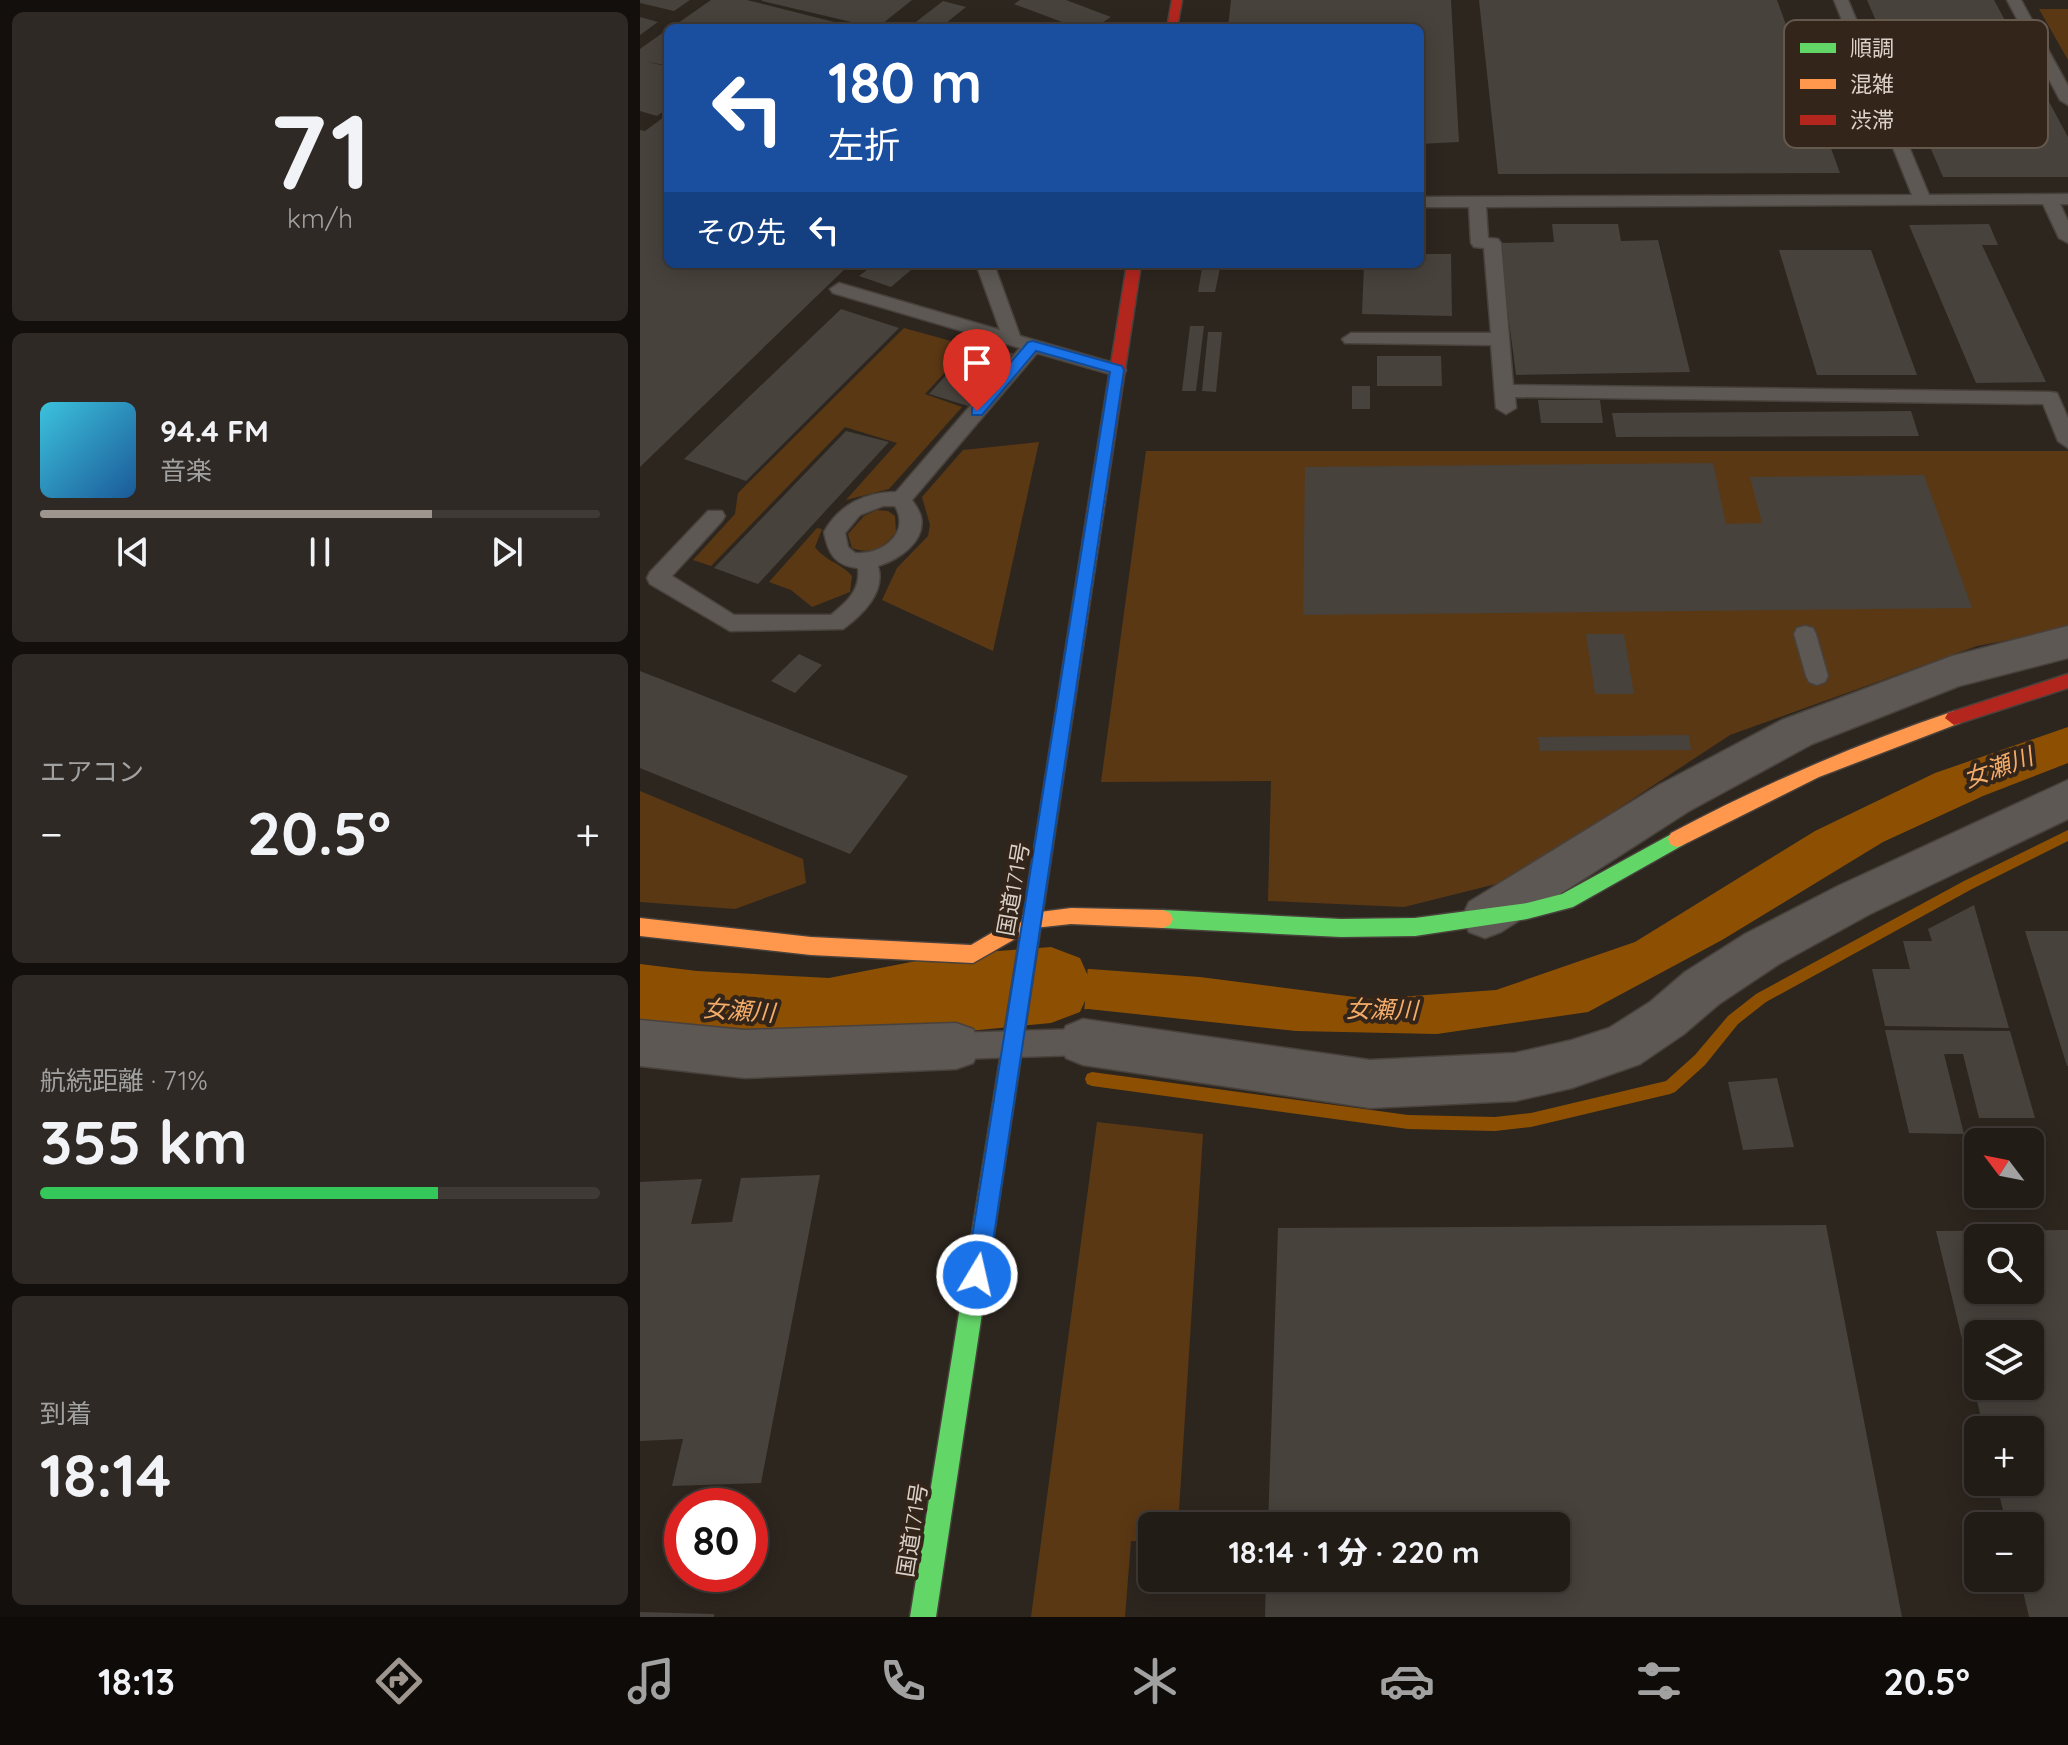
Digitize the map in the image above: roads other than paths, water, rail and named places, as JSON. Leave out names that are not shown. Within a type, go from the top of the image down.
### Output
[{"type":"main road","points":[[1173,24],[1177,0]]},
{"type":"main road","name":"国道171号","points":[[923,1617],[1133,268]]},
{"type":"main road","points":[[640,927],[811,946],[973,954],[1031,920],[1071,916],[1251,921],[1341,928],[1415,927],[1485,917],[1566,901],[1748,800],[1841,758],[2068,681]]},
{"type":"street","points":[[1485,917],[1674,798],[1797,732],[1952,672],[2068,642]]},
{"type":"street","points":[[1083,1042],[1370,1084],[1515,1077],[1572,1064],[1623,1047],[1667,1018],[1702,988],[1762,949],[1841,907],[2068,798]]},
{"type":"street","points":[[640,1043],[745,1054],[956,1046]]},
{"type":"lane","points":[[1841,0],[1849,20]]},
{"type":"lane","points":[[2014,0],[2025,20]]},
{"type":"lane","points":[[2048,63],[2068,100]]},
{"type":"lane","points":[[1901,148],[1922,199]]},
{"type":"lane","points":[[2049,199],[2068,238]]},
{"type":"lane","points":[[1424,202],[2068,199]]},
{"type":"lane","points":[[1477,202],[1480,243],[1492,243],[1505,400],[2050,398],[2068,441]]},
{"type":"lane","points":[[986,268],[1012,339]]},
{"type":"lane","points":[[839,289],[1117,370]]},
{"type":"lane","points":[[1351,339],[1500,339]]},
{"type":"lane","points":[[901,499],[1033,345]]},
{"type":"lane","points":[[881,499],[901,499],[907,505],[912,520],[907,536],[884,557],[867,563],[843,555],[836,549],[834,532],[853,510],[881,499]]},
{"type":"lane","points":[[715,516],[658,578],[730,623],[835,623],[864,594],[871,578],[867,563]]},
{"type":"lane","points":[[1805,634],[1817,676]]},
{"type":"lane","points":[[956,1046],[1016,1034],[1083,1042]]},
{"type":"water","points":[[2068,727],[2068,763],[1983,796],[1883,842],[1722,940],[1588,1012],[1437,1034],[1296,1031],[1088,1009],[945,1019],[951,970],[1090,969],[1200,977],[1370,999],[1496,990],[1635,942],[1815,831],[1935,773]]},
{"type":"waterway","points":[[1092,1079],[1408,1122],[1495,1124],[1531,1120],[1670,1087],[1700,1060],[1733,1020],[1761,998],[1968,885],[2068,835]]},
{"type":"waterway","name":"女瀬川","points":[[640,1003],[697,1010],[829,1017],[947,994],[1051,985]]}]
